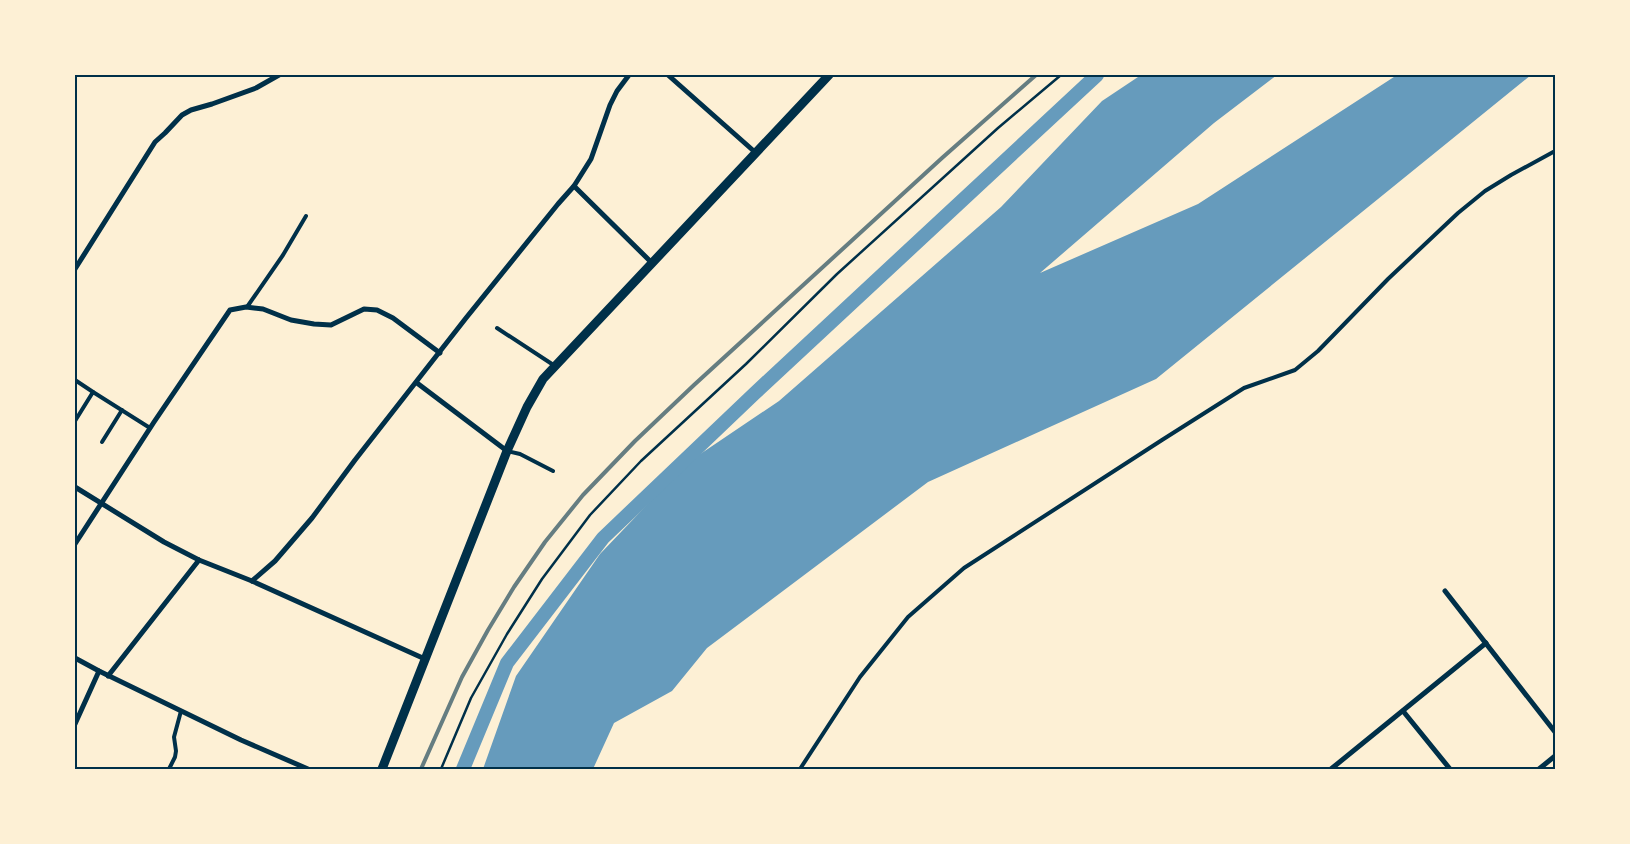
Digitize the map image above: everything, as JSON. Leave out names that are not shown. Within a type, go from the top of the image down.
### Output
[{"type":"street","points":[[75,270],[155,142],[175,121],[191,110],[250,91],[279,75]]},
{"type":"street","points":[[252,581],[275,560],[312,518],[355,460],[574,186],[591,159],[610,105],[617,91],[630,75]]},
{"type":"street","points":[[668,75],[756,153]]},
{"type":"street","points":[[382,769],[507,451],[526,407],[543,379],[829,75]]},
{"type":"street","points":[[574,186],[652,263]]},
{"type":"street","points":[[75,544],[150,428],[230,310],[247,307],[263,308],[291,320],[331,325],[364,309],[377,310],[393,318],[440,353]]},
{"type":"street","points":[[417,383],[507,451]]},
{"type":"street","points":[[75,487],[164,542],[199,560],[252,581],[425,659]]},
{"type":"street","points":[[108,676],[199,560]]},
{"type":"street","points":[[1445,591],[1555,732]]},
{"type":"street","points":[[1331,769],[1486,643]]},
{"type":"street","points":[[75,658],[99,672],[241,740],[308,769]]},
{"type":"street","points":[[75,724],[99,672]]},
{"type":"street","points":[[1403,711],[1450,769]]},
{"type":"street","points":[[1539,769],[1555,756]]},
{"type":"lane","points":[[800,769],[860,676],[908,617],[964,568],[1244,388],[1295,370],[1318,351],[1388,279],[1485,190],[1555,151]]},
{"type":"lane","points":[[247,307],[283,255],[306,216]]},
{"type":"lane","points":[[497,328],[555,366]]},
{"type":"lane","points":[[75,380],[150,428]]},
{"type":"lane","points":[[75,420],[93,392]]},
{"type":"lane","points":[[102,442],[122,410]]},
{"type":"lane","points":[[507,451],[520,454],[553,471]]},
{"type":"lane","points":[[169,769],[175,757],[174,737],[181,711]]},
{"type":"path","points":[[441,769],[470,698],[507,634],[542,579],[590,515],[641,461],[746,364],[837,274],[998,128],[1061,75]]},
{"type":"water","points":[[1141,75],[1277,75],[1214,123],[1040,273],[1198,204],[1397,75],[1531,75],[1156,379],[928,482],[707,648],[672,691],[614,723],[593,769],[483,769],[516,676],[600,554],[687,463],[779,401],[1001,207],[1102,101]]},
{"type":"waterway","points":[[463,769],[507,663],[603,538],[755,393],[1097,75]]},
{"type":"railway","points":[[421,769],[462,677],[488,630],[514,587],[545,542],[583,495],[635,441],[694,385],[942,158],[1036,75]]}]
